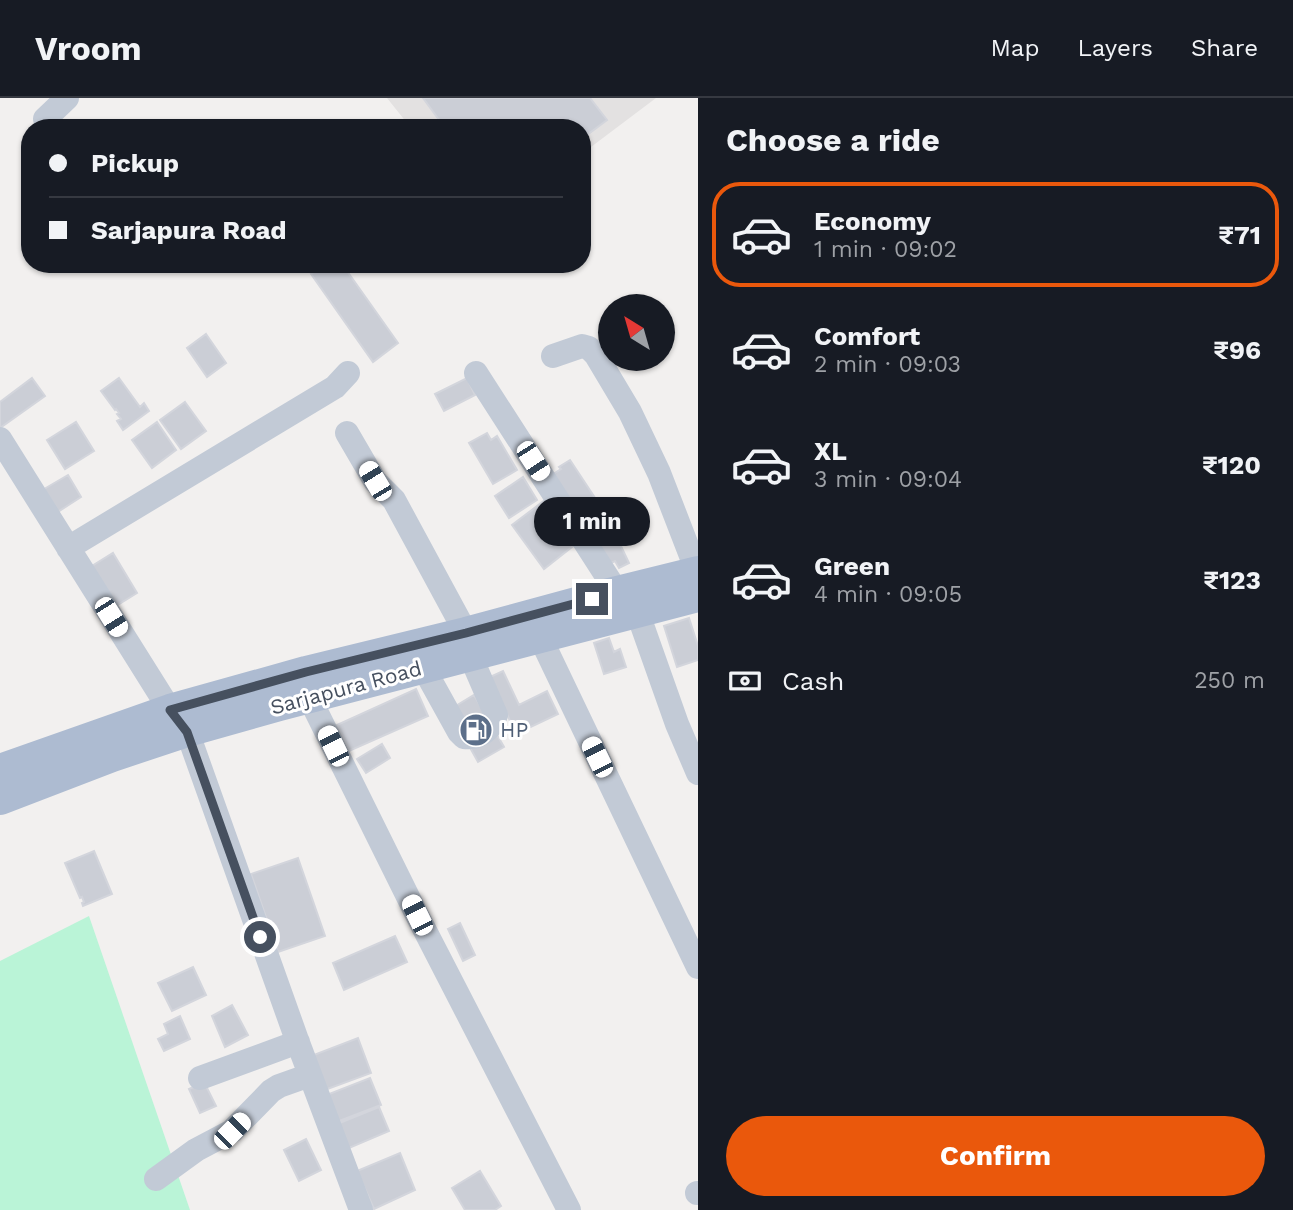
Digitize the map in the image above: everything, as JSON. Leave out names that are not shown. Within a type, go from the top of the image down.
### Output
[{"type":"main road","name":"Sarjapura Road","points":[[0,799],[111,756],[178,721],[306,672],[468,644],[540,637],[698,573]]},
{"type":"main road","name":"Sarjapura Road","points":[[0,770],[178,721],[309,697],[423,667],[468,644],[627,601],[698,596]]},
{"type":"street","points":[[45,119],[67,98]]},
{"type":"street","points":[[553,356],[582,346],[589,348],[596,355],[629,412],[659,473],[698,573]]},
{"type":"street","points":[[68,548],[335,387],[348,373]]},
{"type":"street","points":[[476,373],[627,601],[698,773]]},
{"type":"street","points":[[346,433],[375,481],[394,500],[468,644],[496,715],[491,727],[475,737],[461,735],[423,667]]},
{"type":"street","points":[[0,439],[178,721],[361,1210]]},
{"type":"street","points":[[540,637],[698,967]]},
{"type":"street","points":[[309,697],[423,928],[569,1210]]},
{"type":"street","points":[[200,1078],[298,1042]]},
{"type":"street","points":[[156,1179],[196,1150],[232,1131],[271,1091],[310,1075]]},
{"type":"shaded area","points":[[387,98],[656,98],[591,147],[591,119],[404,119]]},
{"type":"green space","points":[[89,916],[190,1210],[0,1210],[0,961]]},
{"type":"building","points":[[423,98],[590,98],[607,120],[591,132],[591,119],[438,119]]},
{"type":"building","points":[[348,273],[398,343],[373,362],[311,274]]},
{"type":"building","points":[[206,334],[226,363],[207,377],[187,348]]},
{"type":"building","points":[[32,378],[45,396],[0,428],[0,402]]},
{"type":"building","points":[[119,378],[140,407],[144,403],[149,411],[123,430],[117,421],[121,419],[117,414],[119,413],[101,391]]},
{"type":"building","points":[[467,378],[475,395],[444,411],[435,394]]},
{"type":"building","points":[[185,402],[206,431],[181,449],[160,420]]},
{"type":"building","points":[[76,422],[94,451],[65,469],[47,440]]},
{"type":"building","points":[[157,422],[176,450],[152,468],[132,440]]},
{"type":"building","points":[[487,433],[491,440],[497,436],[517,470],[493,484],[469,443]]},
{"type":"building","points":[[570,460],[605,513],[583,527],[550,476]]},
{"type":"building","points":[[68,475],[81,497],[53,515],[39,492]]},
{"type":"building","points":[[523,477],[537,500],[509,518],[495,496]]},
{"type":"building","points":[[545,500],[577,543],[544,569],[512,525]]},
{"type":"building","points":[[611,525],[629,563],[619,568],[615,561],[605,566],[590,534]]},
{"type":"building","points":[[113,553],[137,593],[111,609],[87,569]]},
{"type":"building","points":[[689,618],[698,646],[698,660],[677,667],[664,626]]},
{"type":"building","points":[[609,638],[614,652],[620,649],[626,667],[604,674],[594,643]]},
{"type":"building","points":[[503,671],[519,705],[547,691],[558,714],[516,734],[490,677]]},
{"type":"building","points":[[416,689],[428,716],[349,751],[337,725]]},
{"type":"building","points":[[474,695],[504,747],[478,762],[449,710]]},
{"type":"building","points":[[382,744],[390,758],[366,773],[357,759]]},
{"type":"building","points":[[94,851],[112,894],[83,906],[82,897],[80,898],[65,863]]},
{"type":"building","points":[[298,858],[325,936],[278,952],[251,874]]},
{"type":"building","points":[[460,923],[475,955],[463,961],[448,929]]},
{"type":"building","points":[[395,936],[407,962],[344,990],[333,963]]},
{"type":"building","points":[[193,967],[206,995],[172,1011],[158,983]]},
{"type":"building","points":[[232,1005],[248,1035],[225,1047],[212,1016]]},
{"type":"building","points":[[180,1016],[190,1039],[164,1051],[158,1039],[168,1034],[164,1024]]},
{"type":"building","points":[[358,1038],[371,1073],[322,1091],[306,1058]]},
{"type":"building","points":[[370,1078],[381,1105],[334,1123],[324,1096]]},
{"type":"building","points":[[204,1082],[216,1106],[200,1113],[189,1089]]},
{"type":"building","points":[[379,1107],[389,1131],[342,1151],[332,1126]]},
{"type":"building","points":[[306,1139],[321,1170],[299,1181],[284,1150]]},
{"type":"building","points":[[400,1153],[415,1190],[374,1209],[357,1171]]},
{"type":"building","points":[[480,1171],[501,1206],[495,1210],[465,1210],[452,1188]]},
{"type":"place","name":"HP","points":[[476,730]]},
{"type":"route","points":[[260,937],[187,732],[170,710],[306,672],[592,599]]}]
